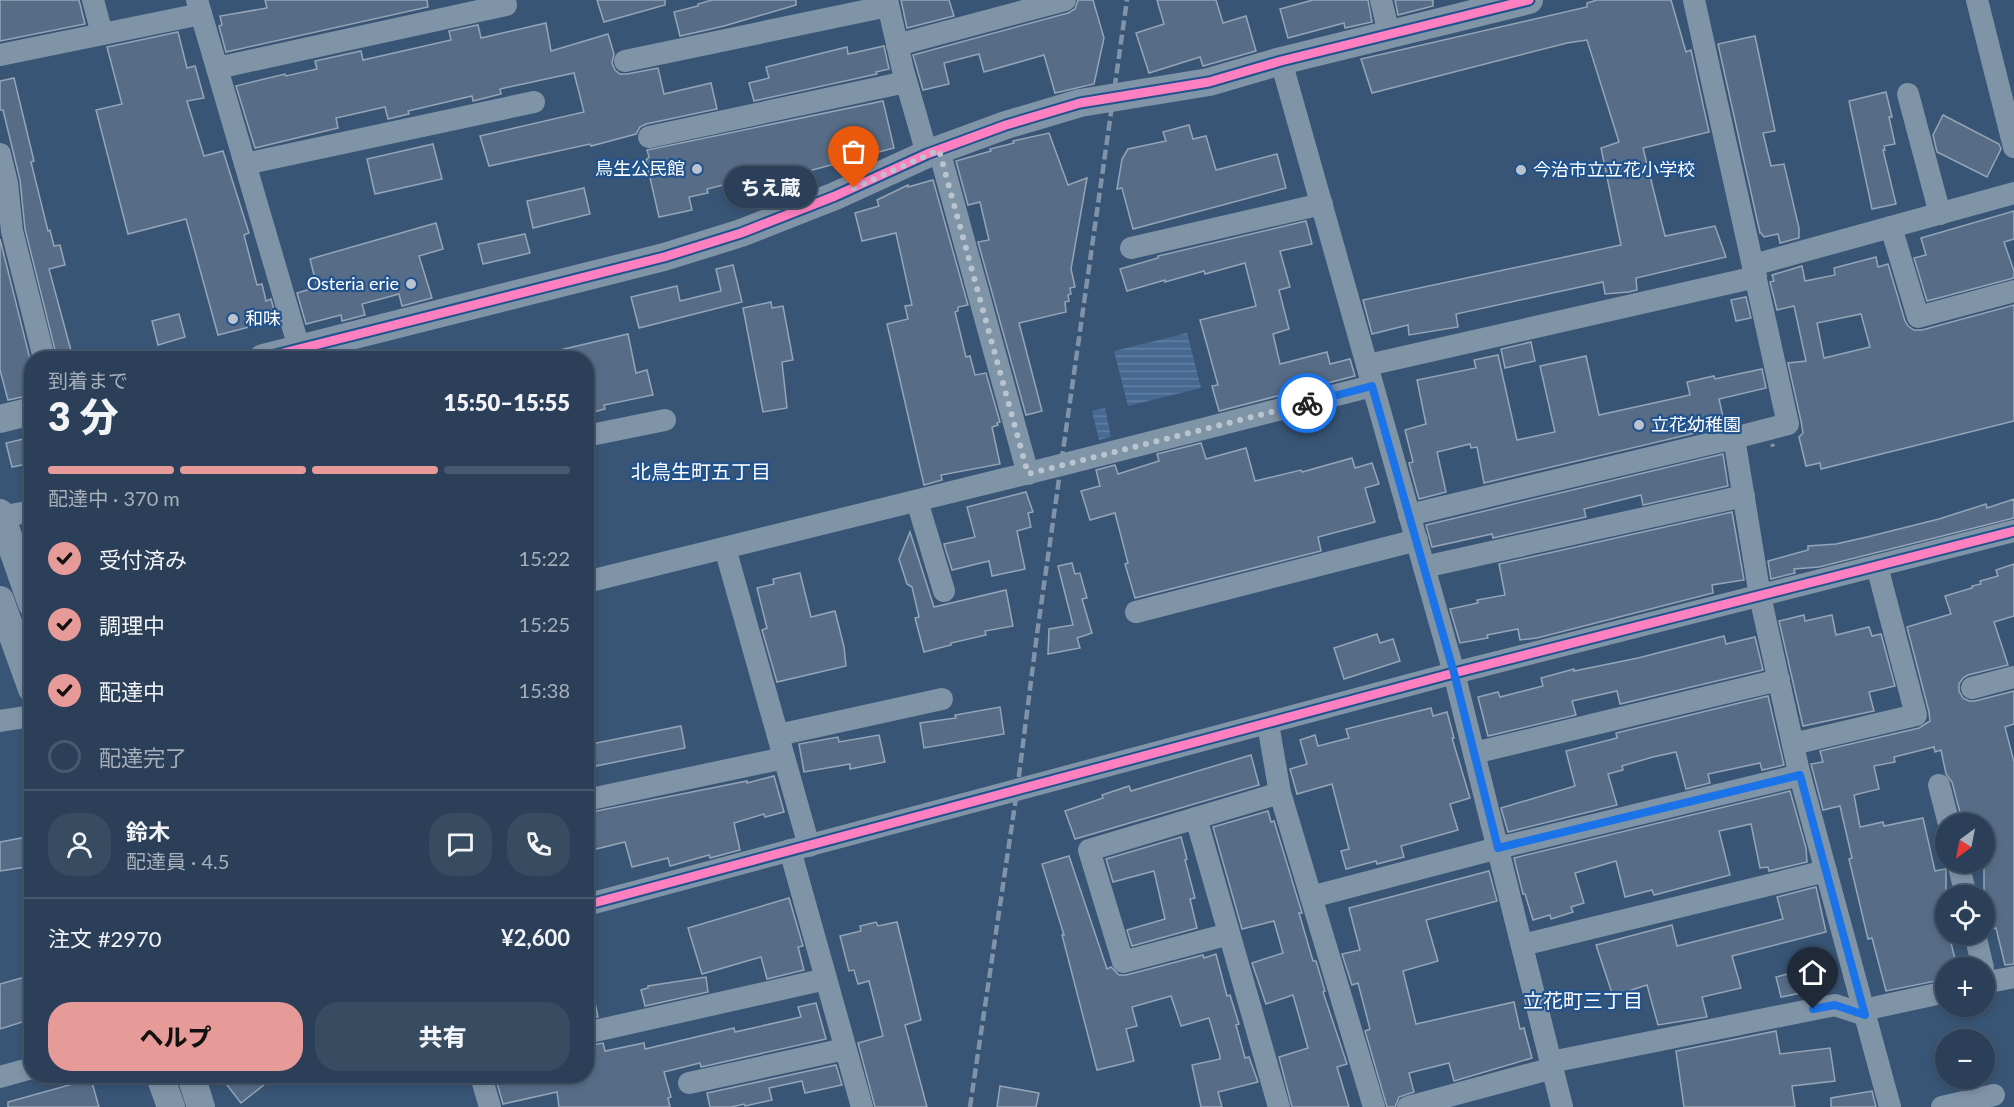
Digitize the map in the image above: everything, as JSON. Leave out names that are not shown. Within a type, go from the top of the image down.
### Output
[{"type":"street","points":[[93,0],[102,34]]},
{"type":"street","points":[[897,45],[1065,0]]},
{"type":"street","points":[[1381,0],[1389,34]]},
{"type":"street","points":[[312,351],[664,257],[719,240],[836,196],[933,152],[1006,125],[1080,103],[1209,82],[1490,5],[1529,0]]},
{"type":"street","points":[[1409,515],[1788,424],[1694,0]]},
{"type":"street","points":[[1977,0],[2014,147]]},
{"type":"street","points":[[625,61],[888,3],[906,82],[933,152],[1028,474]]},
{"type":"street","points":[[217,68],[506,5]]},
{"type":"street","points":[[0,55],[102,34],[199,7],[300,351]]},
{"type":"street","points":[[1281,61],[1454,673],[1562,1107]]},
{"type":"street","points":[[649,137],[906,82]]},
{"type":"street","points":[[1908,94],[1940,214]]},
{"type":"street","points":[[245,164],[534,102]]},
{"type":"street","points":[[0,154],[7,183],[12,231],[42,351]]},
{"type":"street","points":[[594,580],[1028,474],[1370,376],[1755,271],[1891,227],[2014,193]]},
{"type":"street","points":[[1131,248],[1322,204]]},
{"type":"street","points":[[1891,227],[1918,317],[2014,291]]},
{"type":"street","points":[[0,419],[24,413]]},
{"type":"street","points":[[594,434],[665,420]]},
{"type":"street","points":[[1734,438],[1760,596],[1800,775],[1890,1107]]},
{"type":"street","points":[[1424,567],[1744,496]]},
{"type":"street","points":[[917,501],[944,591]]},
{"type":"street","points":[[24,512],[1,515],[24,581]]},
{"type":"street","points":[[594,903],[1454,673],[2014,531]]},
{"type":"street","points":[[1136,612],[1417,540]]},
{"type":"street","points":[[725,548],[784,758],[826,979],[862,1107]]},
{"type":"street","points":[[1793,744],[1916,715],[1877,566]]},
{"type":"street","points":[[0,602],[24,667]]},
{"type":"street","points":[[1972,688],[2014,676]]},
{"type":"street","points":[[1474,753],[1779,680]]},
{"type":"street","points":[[778,735],[942,699]]},
{"type":"street","points":[[0,721],[24,717]]},
{"type":"street","points":[[1269,723],[1280,793],[1374,1107]]},
{"type":"street","points":[[594,798],[784,758]]},
{"type":"street","points":[[1311,897],[1498,848],[1800,775]]},
{"type":"street","points":[[1939,785],[1946,813]]},
{"type":"street","points":[[1229,934],[1123,962],[1089,850],[1280,793]]},
{"type":"street","points":[[1196,818],[1279,1107]]},
{"type":"street","points":[[1522,945],[1826,871]]},
{"type":"street","points":[[1995,976],[2014,977]]},
{"type":"street","points":[[594,1031],[826,979]]},
{"type":"street","points":[[1408,1107],[1552,1065],[1835,1005],[1864,1012],[1935,995]]},
{"type":"street","points":[[689,1083],[845,1049]]},
{"type":"street","points":[[0,1077],[24,1070]]},
{"type":"street","points":[[162,1083],[171,1107]]},
{"type":"street","points":[[193,1083],[201,1107]]},
{"type":"street","points":[[483,1083],[490,1107]]},
{"type":"street","points":[[1942,1107],[1994,1095]]},
{"type":"path","points":[[1767,422],[1774,451]]},
{"type":"water","points":[[1187,333],[1201,388],[1128,406],[1114,351]]},
{"type":"water","points":[[1105,408],[1111,437],[1099,440],[1092,411]]},
{"type":"building","points":[[0,0],[79,0],[85,24],[0,41]]},
{"type":"building","points":[[265,0],[427,0],[428,7],[226,52],[219,26],[222,25],[220,16],[267,8]]},
{"type":"building","points":[[597,0],[665,0],[665,5],[604,22]]},
{"type":"building","points":[[712,0],[796,0],[796,5],[680,36],[674,12]]},
{"type":"building","points":[[901,0],[949,0],[954,16],[907,28]]},
{"type":"building","points":[[1078,0],[1093,0],[1104,38],[1094,84],[1055,93],[1044,55],[984,72],[979,54],[944,63],[949,84],[923,90],[913,55],[1068,13],[1075,9]]},
{"type":"building","points":[[1157,0],[1216,0],[1223,23],[1246,16],[1256,51],[1203,66],[1200,57],[1149,73],[1136,33],[1164,24]]},
{"type":"building","points":[[1313,0],[1368,0],[1372,22],[1345,28],[1344,23],[1288,38],[1280,9]]},
{"type":"building","points":[[1395,0],[1433,0],[1433,6],[1398,15]]},
{"type":"building","points":[[1597,0],[1671,0],[1686,52],[1691,50],[1709,132],[1643,148],[1665,236],[1715,226],[1726,257],[1636,278],[1637,290],[1629,292],[1605,294],[1603,282],[1456,314],[1458,327],[1409,335],[1408,325],[1372,334],[1363,300],[1621,245],[1601,148],[1619,142],[1587,40],[1567,43],[1372,93],[1361,59],[1587,7],[1587,3]]},
{"type":"building","points":[[546,23],[551,51],[608,34],[614,54],[612,63],[620,74],[658,68],[664,94],[711,83],[717,109],[646,124],[640,127],[636,134],[591,146],[590,144],[489,166],[480,136],[584,112],[574,73],[500,89],[501,94],[473,101],[472,96],[408,111],[409,114],[388,119],[385,107],[336,118],[338,128],[255,148],[236,86],[317,69],[315,61],[361,51],[363,60],[451,40],[449,31],[478,25],[481,38]]},
{"type":"building","points":[[178,32],[187,68],[195,66],[204,98],[187,101],[204,156],[223,151],[249,233],[244,235],[257,285],[262,284],[266,301],[271,299],[277,320],[218,335],[186,219],[128,234],[96,110],[122,104],[107,47]]},
{"type":"building","points":[[1755,36],[1775,131],[1763,133],[1771,166],[1784,164],[1799,228],[1799,238],[1780,243],[1778,234],[1764,237],[1760,233],[1718,44]]},
{"type":"building","points":[[884,46],[889,69],[876,72],[877,74],[754,101],[749,83],[769,78],[766,67],[847,47],[848,54]]},
{"type":"building","points":[[14,78],[48,231],[50,230],[54,246],[60,245],[65,265],[49,269],[71,351],[55,351],[25,229],[20,180],[3,110],[0,110],[0,81]]},
{"type":"building","points":[[1886,92],[1895,144],[1884,146],[1885,150],[1883,150],[1896,204],[1872,209],[1849,101]]},
{"type":"building","points":[[883,101],[894,148],[790,176],[793,186],[757,196],[752,178],[707,189],[708,193],[689,197],[692,210],[659,217],[646,160],[649,157],[647,150]]},
{"type":"building","points":[[1943,115],[1999,144],[2001,149],[1987,177],[1937,152],[1933,135]]},
{"type":"building","points":[[1189,125],[1193,139],[1206,136],[1216,170],[1277,154],[1286,188],[1133,229],[1122,188],[1117,189],[1122,159],[1128,149],[1166,141],[1163,132]]},
{"type":"building","points":[[1049,133],[1068,185],[1087,178],[1071,269],[1075,287],[1070,288],[1069,301],[1065,302],[1066,312],[1019,323],[1042,411],[1026,415],[978,242],[989,240],[980,202],[968,205],[956,161],[1014,143],[1013,141]]},
{"type":"building","points":[[433,144],[442,179],[375,194],[367,159]]},
{"type":"building","points":[[933,180],[968,305],[958,307],[958,311],[955,312],[966,357],[970,356],[975,375],[986,373],[1000,422],[992,427],[1000,464],[941,475],[942,480],[924,485],[887,324],[908,319],[905,306],[912,305],[896,233],[862,241],[855,213],[879,206],[877,200],[908,185],[908,187]]},
{"type":"building","points":[[584,188],[590,214],[533,228],[527,201]]},
{"type":"building","points":[[2014,211],[2014,239],[2004,242],[2014,271],[2014,278],[1927,301],[1914,258],[1926,255],[1921,238]]},
{"type":"building","points":[[1306,221],[1312,244],[1280,251],[1290,287],[1279,290],[1289,329],[1273,334],[1280,364],[1327,352],[1330,364],[1350,359],[1355,376],[1219,411],[1212,386],[1218,385],[1200,320],[1256,306],[1245,263],[1205,274],[1204,271],[1165,282],[1165,280],[1127,291],[1120,269],[1158,258],[1158,256]]},
{"type":"building","points":[[436,223],[443,249],[419,256],[432,298],[402,306],[399,294],[362,304],[365,315],[342,321],[341,315],[306,324],[297,293],[317,287],[310,259]]},
{"type":"building","points":[[525,234],[530,253],[483,264],[478,244]]},
{"type":"building","points":[[0,239],[28,351],[24,351],[24,397],[8,400],[0,370]]},
{"type":"building","points":[[1876,257],[1878,267],[1888,264],[1905,321],[1914,330],[1922,330],[2014,305],[2014,421],[1821,469],[1820,463],[1806,466],[1799,437],[1803,433],[1801,421],[1788,363],[1806,361],[1794,306],[1777,310],[1770,282],[1774,281],[1772,275],[1802,266],[1805,281],[1835,275],[1834,268]],"holes":[[[1861,314],[1870,347],[1824,358],[1817,323]]]},
{"type":"building","points":[[733,265],[742,302],[639,328],[631,297],[677,286],[680,301],[721,291],[716,269]]},
{"type":"building","points":[[1746,297],[1751,318],[1736,321],[1731,300]]},
{"type":"building","points":[[771,302],[772,308],[783,306],[793,360],[782,362],[787,408],[763,412],[743,308]]},
{"type":"building","points":[[179,314],[185,337],[158,345],[152,321]]},
{"type":"building","points":[[628,334],[636,373],[647,370],[653,395],[604,405],[605,409],[594,412],[594,351],[555,351]]},
{"type":"building","points":[[1531,342],[1535,361],[1505,368],[1501,349]]},
{"type":"building","points":[[1498,355],[1517,440],[1555,432],[1540,366],[1586,356],[1599,415],[1690,395],[1687,382],[1714,376],[1715,379],[1762,369],[1766,388],[1719,399],[1725,426],[1484,483],[1477,447],[1471,448],[1470,444],[1437,452],[1446,492],[1419,499],[1409,463],[1413,462],[1405,430],[1426,424],[1417,380],[1476,368],[1474,360]]},
{"type":"building","points":[[24,439],[24,465],[12,467],[6,443]]},
{"type":"building","points":[[1201,443],[1206,459],[1246,448],[1255,481],[1301,470],[1302,472],[1352,458],[1355,468],[1372,463],[1379,484],[1365,488],[1375,522],[1318,537],[1321,551],[1135,598],[1125,564],[1128,563],[1115,513],[1090,520],[1081,491],[1100,486],[1096,470],[1115,465],[1118,474],[1159,461],[1157,454]]},
{"type":"building","points":[[1723,454],[1728,486],[1643,505],[1641,495],[1584,509],[1586,517],[1493,538],[1492,534],[1432,547],[1426,525]]},
{"type":"building","points":[[1026,492],[1033,512],[1028,513],[1031,527],[1017,531],[1025,569],[992,576],[989,561],[952,570],[944,544],[975,537],[967,507]]},
{"type":"building","points":[[2014,499],[2014,518],[1819,567],[1794,569],[1795,573],[1771,579],[1768,561],[1808,550],[1808,546],[1836,544],[1867,537],[1939,519],[1986,504],[1987,508]]},
{"type":"building","points":[[1732,512],[1744,580],[1712,585],[1713,593],[1537,638],[1520,640],[1518,629],[1460,643],[1450,609],[1478,603],[1477,600],[1505,595],[1499,564]]},
{"type":"building","points":[[910,532],[934,607],[1006,590],[1013,626],[985,631],[986,635],[924,652],[915,618],[919,617],[912,587],[907,584],[899,559]]},
{"type":"building","points":[[1072,563],[1075,574],[1080,573],[1087,598],[1082,599],[1092,633],[1077,638],[1080,648],[1048,654],[1049,629],[1073,625],[1058,566]]},
{"type":"building","points":[[2014,564],[2014,616],[1994,622],[2008,665],[1968,675],[1959,684],[1959,691],[1963,698],[1975,701],[2014,691],[2014,724],[2005,727],[2014,762],[2014,964],[2005,965],[1995,928],[1995,885],[1984,885],[1984,873],[1995,873],[1995,813],[1960,813],[1952,782],[1946,774],[1941,750],[1935,752],[1934,747],[1894,757],[1895,762],[1874,766],[1879,789],[1854,795],[1860,827],[1883,822],[1884,826],[1923,818],[1935,873],[1946,873],[1946,885],[1935,885],[1935,945],[1952,945],[1954,957],[1935,957],[1935,981],[1886,991],[1872,938],[1868,939],[1849,859],[1852,858],[1840,806],[1823,810],[1811,764],[1823,762],[1820,751],[1919,728],[1930,721],[1907,627],[1951,614],[1945,596],[1972,588],[1972,586],[1981,584],[1980,581],[1998,576],[1996,570]]},
{"type":"building","points":[[800,573],[811,617],[835,611],[846,666],[777,682],[762,630],[767,628],[757,588],[774,584],[773,579]]},
{"type":"building","points":[[1804,615],[1805,621],[1832,615],[1836,635],[1869,627],[1872,636],[1881,634],[1895,686],[1869,692],[1874,711],[1803,726],[1779,621]]},
{"type":"building","points":[[1377,634],[1380,643],[1393,639],[1400,661],[1344,679],[1334,648]]},
{"type":"building","points":[[1724,636],[1726,644],[1755,637],[1763,670],[1620,704],[1617,691],[1572,701],[1576,715],[1488,736],[1478,697],[1498,692],[1500,697],[1543,686],[1541,678],[1574,669],[1574,671],[1638,658]]},
{"type":"building","points":[[1768,696],[1784,765],[1762,770],[1760,763],[1708,774],[1710,783],[1686,789],[1676,752],[1653,757],[1622,766],[1623,770],[1608,774],[1617,805],[1508,832],[1501,808],[1575,786],[1566,751],[1617,738],[1616,733]]},
{"type":"building","points":[[1000,707],[1004,734],[924,748],[920,723],[956,718],[955,715]]},
{"type":"building","points":[[1431,708],[1433,716],[1447,712],[1454,738],[1452,738],[1470,798],[1450,804],[1458,830],[1401,846],[1404,857],[1346,869],[1341,851],[1349,849],[1332,784],[1297,794],[1290,769],[1307,764],[1300,740],[1315,735],[1318,746],[1349,738],[1346,729]]},
{"type":"building","points":[[681,726],[685,748],[594,766],[594,743]]},
{"type":"building","points":[[879,735],[885,762],[850,769],[850,764],[804,772],[799,744],[838,737],[839,742]]},
{"type":"building","points":[[1251,755],[1259,785],[1075,839],[1065,811],[1129,786],[1131,791]]},
{"type":"building","points":[[774,776],[784,812],[765,817],[764,814],[734,823],[740,850],[710,858],[709,855],[670,866],[668,858],[632,867],[625,842],[594,850],[594,811],[747,781],[747,783]]},
{"type":"building","points":[[1790,791],[1806,848],[1807,862],[1769,871],[1768,867],[1760,868],[1751,824],[1719,831],[1730,875],[1654,895],[1652,890],[1625,897],[1616,861],[1575,873],[1584,903],[1571,907],[1573,912],[1551,919],[1550,915],[1533,920],[1525,894],[1523,894],[1514,858]]},
{"type":"building","points":[[1268,811],[1271,822],[1274,821],[1302,913],[1299,913],[1313,961],[1316,961],[1325,991],[1323,992],[1347,1064],[1337,1067],[1349,1107],[1292,1107],[1279,1057],[1308,1048],[1293,995],[1266,1004],[1252,963],[1283,953],[1274,921],[1242,929],[1213,827]]},
{"type":"building","points":[[1181,837],[1195,898],[1190,899],[1197,928],[1132,946],[1127,930],[1165,919],[1154,871],[1113,882],[1106,859]]},
{"type":"building","points":[[24,838],[24,867],[0,871],[0,842]]},
{"type":"building","points":[[1069,856],[1107,969],[1111,967],[1119,975],[1126,975],[1203,955],[1204,958],[1216,954],[1227,996],[1230,995],[1239,1024],[1236,1025],[1245,1058],[1249,1057],[1258,1082],[1218,1092],[1222,1107],[1201,1107],[1192,1065],[1220,1059],[1220,1056],[1209,1018],[1181,1026],[1171,996],[1132,1007],[1137,1026],[1126,1029],[1134,1061],[1097,1070],[1062,935],[1064,935],[1042,864]]},
{"type":"building","points":[[1489,871],[1497,901],[1426,920],[1438,961],[1403,971],[1416,1024],[1514,1002],[1520,1029],[1524,1028],[1532,1058],[1454,1081],[1449,1063],[1409,1073],[1414,1092],[1399,1097],[1395,1107],[1387,1107],[1365,1031],[1370,1029],[1358,983],[1352,985],[1342,954],[1360,950],[1349,908]]},
{"type":"building","points":[[1816,887],[1826,932],[1732,956],[1741,988],[1702,997],[1707,1017],[1658,1025],[1647,985],[1613,996],[1596,945],[1672,925],[1677,946],[1783,919],[1777,897]]},
{"type":"building","points":[[789,898],[803,946],[798,947],[804,970],[767,979],[761,957],[702,974],[688,928]]},
{"type":"building","points":[[876,922],[878,926],[897,922],[921,1020],[905,1025],[927,1107],[875,1107],[858,1043],[883,1036],[869,981],[858,984],[854,970],[849,971],[840,936],[861,931],[860,926]]},
{"type":"building","points":[[1833,962],[1836,978],[1824,981],[1826,988],[1781,997],[1776,977]]},
{"type":"building","points":[[24,977],[24,1022],[0,1029],[0,984]]},
{"type":"building","points":[[706,977],[708,992],[645,1006],[641,990],[648,986]]},
{"type":"building","points":[[594,998],[598,1017],[594,1018]]},
{"type":"building","points":[[816,1003],[826,1039],[701,1067],[700,1063],[664,1072],[671,1097],[668,1098],[670,1107],[559,1107],[557,1092],[503,1104],[497,1083],[594,1083],[594,1045],[603,1043],[605,1051],[644,1043],[645,1049],[734,1028],[735,1032],[801,1017],[798,1007]]},
{"type":"building","points":[[1776,1031],[1780,1054],[1830,1048],[1835,1081],[1792,1086],[1795,1107],[1684,1107],[1676,1051]]},
{"type":"building","points":[[836,1065],[842,1085],[805,1093],[802,1081],[769,1088],[772,1100],[745,1106],[744,1104],[731,1107],[710,1107],[707,1093]]},
{"type":"building","points":[[77,1083],[92,1083],[99,1107],[8,1107],[8,1102]]},
{"type":"building","points":[[225,1083],[266,1083],[241,1103]]},
{"type":"building","points":[[1000,1086],[1039,1093],[1036,1107],[997,1107]]},
{"type":"building","points":[[1872,1091],[1876,1107],[1831,1107],[1831,1098]]},
{"type":"railway","points":[[970,1107],[1017,791],[1037,634],[1127,0]]},
{"type":"cycle path","points":[[291,351],[664,257],[741,233],[835,196],[927,154],[1006,125],[1080,103],[1209,82],[1281,61],[1529,0]]},
{"type":"cycle path","points":[[594,903],[1454,673],[2014,531]]},
{"type":"way so far","points":[[854,188],[939,150],[1028,474],[1307,403]]},
{"type":"place","name":"鳥生公民館","points":[[697,169]]},
{"type":"place","name":"今治市立立花小学校","points":[[1521,170]]},
{"type":"place","name":"ちえ蔵","points":[[854,188]]},
{"type":"place","name":"Osteria erie","points":[[411,284]]},
{"type":"place","name":"和味","points":[[233,319]]},
{"type":"place","name":"立花幼稚園","points":[[1639,425]]},
{"type":"district","name":"北鳥生町五丁目","points":[[701,472]]},
{"type":"district","name":"立花町三丁目","points":[[1583,1001]]},
{"type":"route","points":[[1307,403],[1372,386],[1454,673],[1498,848],[1800,775],[1865,1015],[1835,1005],[1813,1009]]}]
